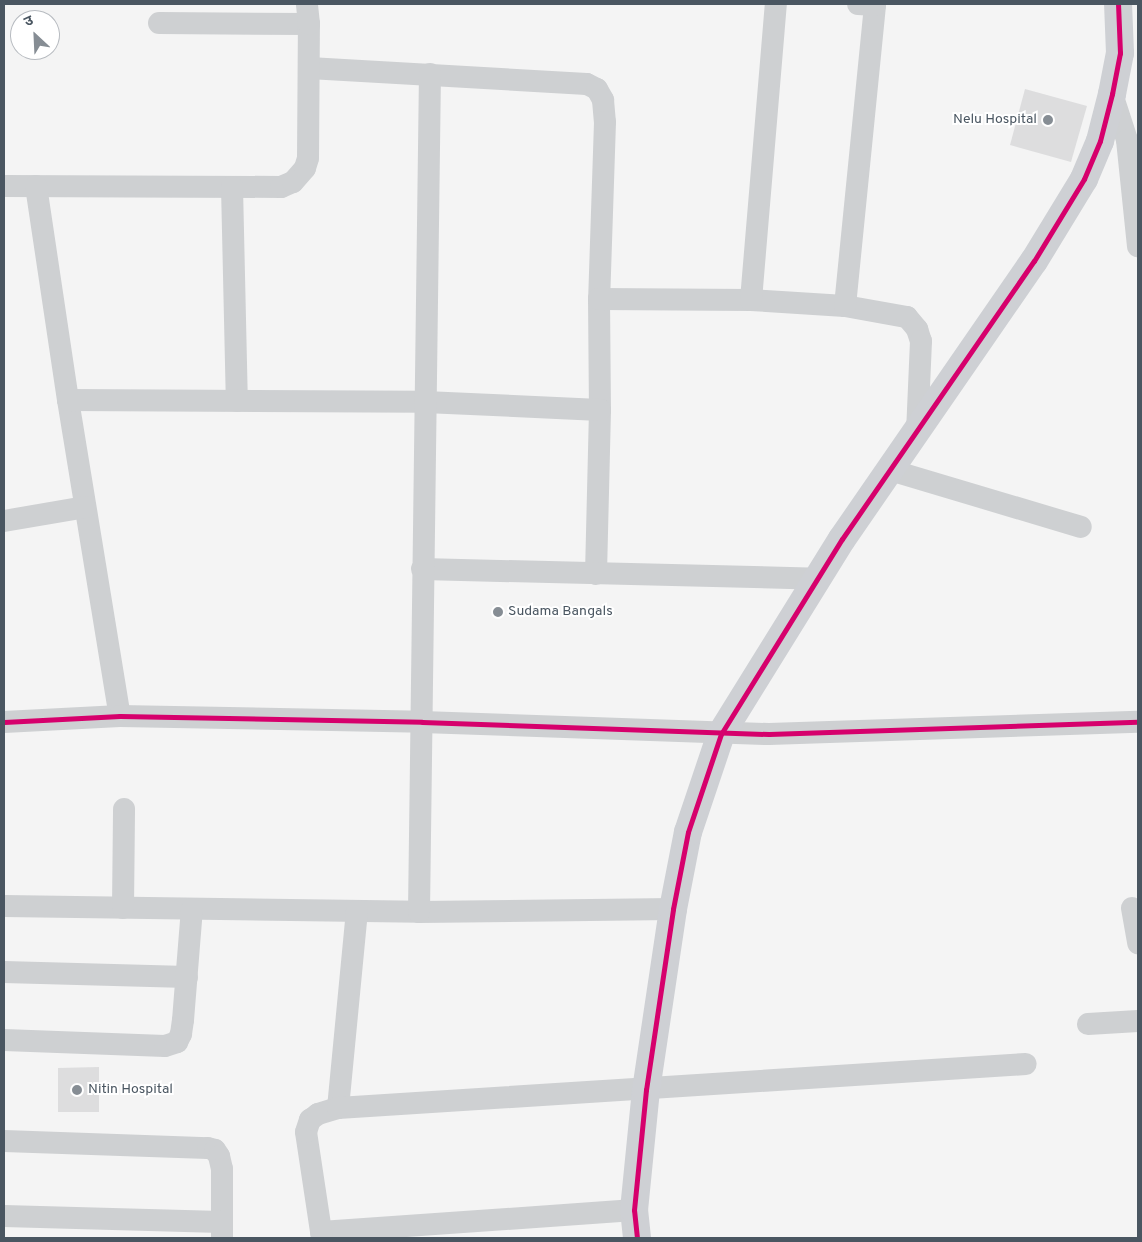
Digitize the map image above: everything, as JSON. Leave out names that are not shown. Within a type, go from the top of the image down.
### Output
[{"type":"street","points":[[751,300],[776,4]]},
{"type":"street","points":[[844,306],[869,4]]},
{"type":"street","points":[[636,1238],[634,1210],[646,1090],[673,909],[688,832],[721,734],[842,539],[1034,261],[1084,179],[1100,141],[1120,53],[1118,4]]},
{"type":"street","points":[[4,186],[281,187],[293,182],[305,168],[308,158],[308,14],[159,23]]},
{"type":"street","points":[[309,68],[587,84],[597,89],[603,100],[605,122],[596,574]]},
{"type":"street","points":[[419,912],[422,569],[430,74]]},
{"type":"street","points":[[1112,94],[1127,140],[1138,246]]},
{"type":"street","points":[[36,186],[68,400],[120,716]]},
{"type":"street","points":[[232,187],[238,401]]},
{"type":"street","points":[[600,300],[751,300],[844,306],[907,317],[917,329],[921,341],[917,433]]},
{"type":"street","points":[[68,400],[425,402],[600,410]]},
{"type":"street","points":[[890,470],[1082,527]]},
{"type":"street","points":[[4,521],[85,506]]},
{"type":"street","points":[[422,569],[818,579]]},
{"type":"street","points":[[4,722],[120,716],[422,722],[721,734],[1138,722]]},
{"type":"street","points":[[123,908],[124,809]]},
{"type":"street","points":[[4,906],[419,912],[673,909]]},
{"type":"street","points":[[1132,908],[1138,943]]},
{"type":"street","points":[[4,1040],[164,1046],[176,1042],[181,1034],[192,909]]},
{"type":"street","points":[[338,1108],[357,911]]},
{"type":"street","points":[[4,972],[187,977]]},
{"type":"street","points":[[1088,1024],[1138,1021]]},
{"type":"street","points":[[634,1210],[321,1235],[306,1132],[310,1120],[318,1114],[338,1108],[646,1090],[1026,1064]]},
{"type":"street","points":[[4,1141],[208,1148],[215,1150],[219,1156],[222,1169],[222,1230],[155,1229],[4,1216]]},
{"type":"building","points":[[1025,89],[1087,106],[1071,162],[1010,145]]},
{"type":"building","points":[[99,1067],[99,1112],[58,1112],[58,1068]]},
{"type":"cycle path","points":[[637,1238],[634,1210],[646,1090],[673,909],[688,832],[721,734],[842,539],[1034,261],[1084,179],[1100,141],[1120,53],[1118,4]]},
{"type":"cycle path","points":[[4,722],[120,716],[422,722],[769,734],[1138,722]]},
{"type":"place","name":"Nelu Hospital","points":[[1048,120]]},
{"type":"place","name":"Sudama Bangals","points":[[498,612]]},
{"type":"place","name":"Nitin Hospital","points":[[77,1090]]}]
